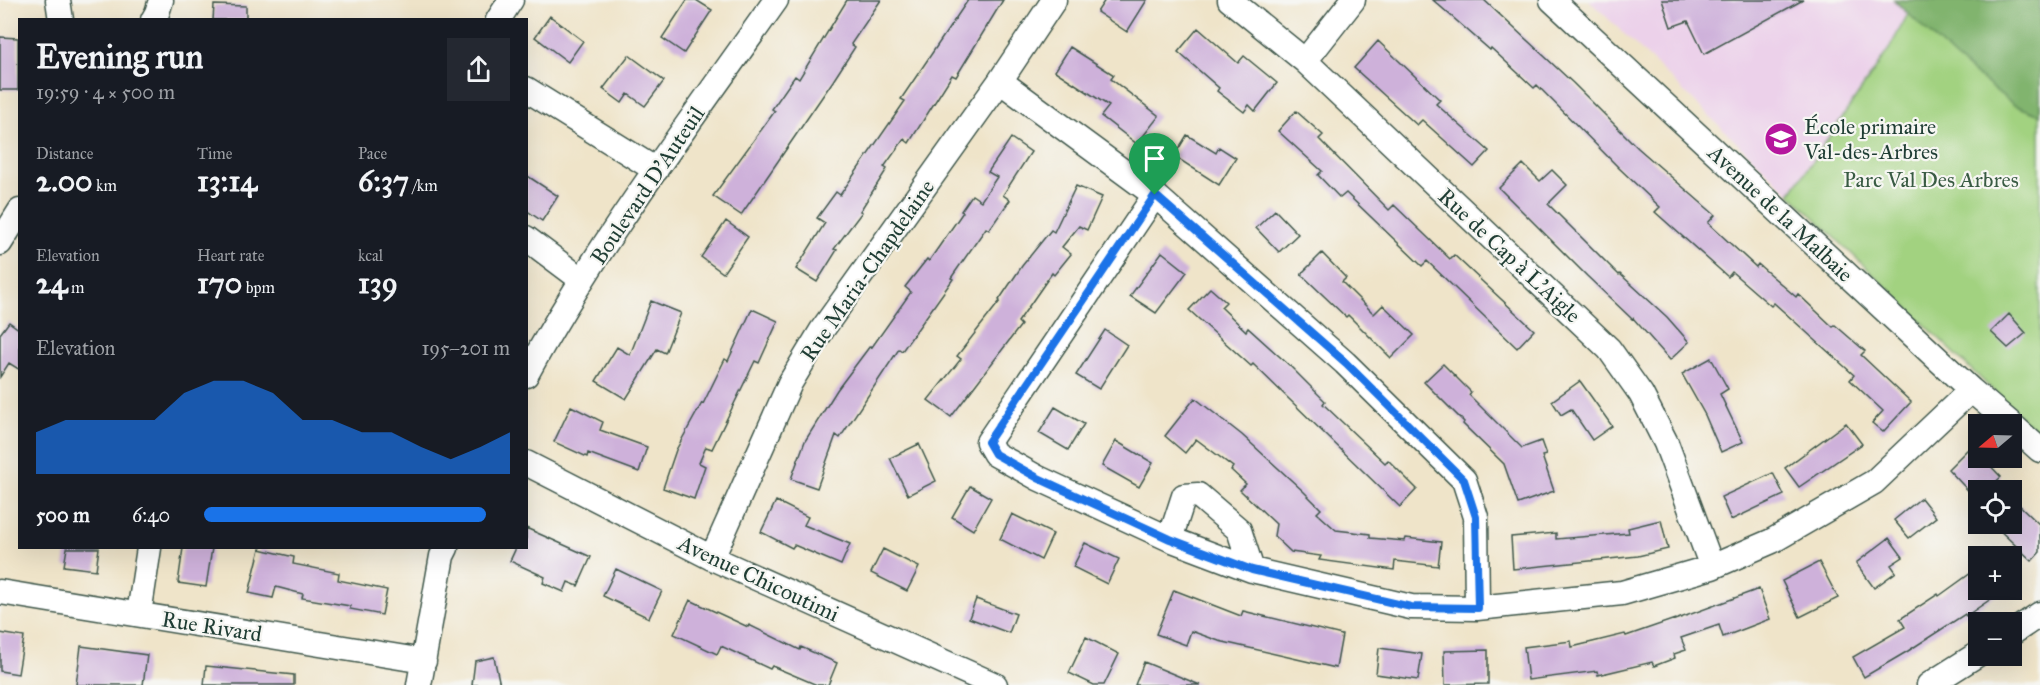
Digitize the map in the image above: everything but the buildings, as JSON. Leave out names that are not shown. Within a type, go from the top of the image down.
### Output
[{"type":"street","points":[[58,0],[61,18]]},
{"type":"street","points":[[154,18],[161,0]]},
{"type":"street","points":[[499,18],[510,0]]},
{"type":"street","name":"Boulevard D'Auteuil","points":[[528,372],[582,280],[656,170],[776,0]]},
{"type":"street","name":"Rue Maria-Chapdelaine","points":[[712,558],[790,383],[822,330],[1000,81],[1054,0]]},
{"type":"street","name":"Rue de Cap à L'Aigle","points":[[1230,0],[1305,61],[1609,350],[1641,394],[1666,443],[1712,567]]},
{"type":"street","points":[[1305,61],[1353,0]]},
{"type":"street","name":"Avenue de la Malbaie","points":[[1552,0],[1998,414]]},
{"type":"street","points":[[1000,81],[1155,195],[1346,363],[1464,480],[1476,517],[1478,608]]},
{"type":"street","points":[[528,90],[656,170]]},
{"type":"street","points":[[1155,195],[988,442],[995,454],[1038,478],[1170,539],[1252,570],[1411,607],[1478,608],[1622,593],[1712,567],[1772,541],[1874,482],[1971,390]]},
{"type":"street","points":[[0,243],[18,214]]},
{"type":"street","points":[[528,240],[582,280]]},
{"type":"street","name":"Avenue de la Malbaie","points":[[2022,434],[2040,450]]},
{"type":"street","name":"Avenue Chicoutimi","points":[[528,464],[712,558],[995,685]]},
{"type":"street","points":[[1170,539],[1184,496],[1198,495],[1239,530],[1252,570]]},
{"type":"street","points":[[139,614],[149,549]]},
{"type":"street","points":[[419,685],[442,556],[446,549]]},
{"type":"street","name":"Rue Rivard","points":[[0,592],[424,661]]},
{"type":"street","points":[[2022,626],[2040,614]]},
{"type":"street","points":[[1929,685],[1968,660]]},
{"type":"shaded area","name":"École primaire Val-des-Arbres","points":[[1589,0],[1894,0],[1908,14],[1889,49],[1790,194]]},
{"type":"green space","name":"Parc Val Des Arbres","points":[[1894,0],[2040,0],[2040,436],[2022,419],[2022,414],[2017,414],[1790,194],[1889,49],[1908,14]]},
{"type":"green space","points":[[1894,0],[2040,0],[2040,115],[2014,105],[1955,58]]},
{"type":"place","name":"École primaire Val-des-Arbres","points":[[1781,139]]},
{"type":"route","points":[[1155,195],[1346,363],[1464,480],[1476,517],[1478,608],[1411,607],[1252,570],[1170,539],[1038,478],[995,454],[988,442],[1155,195]]}]
